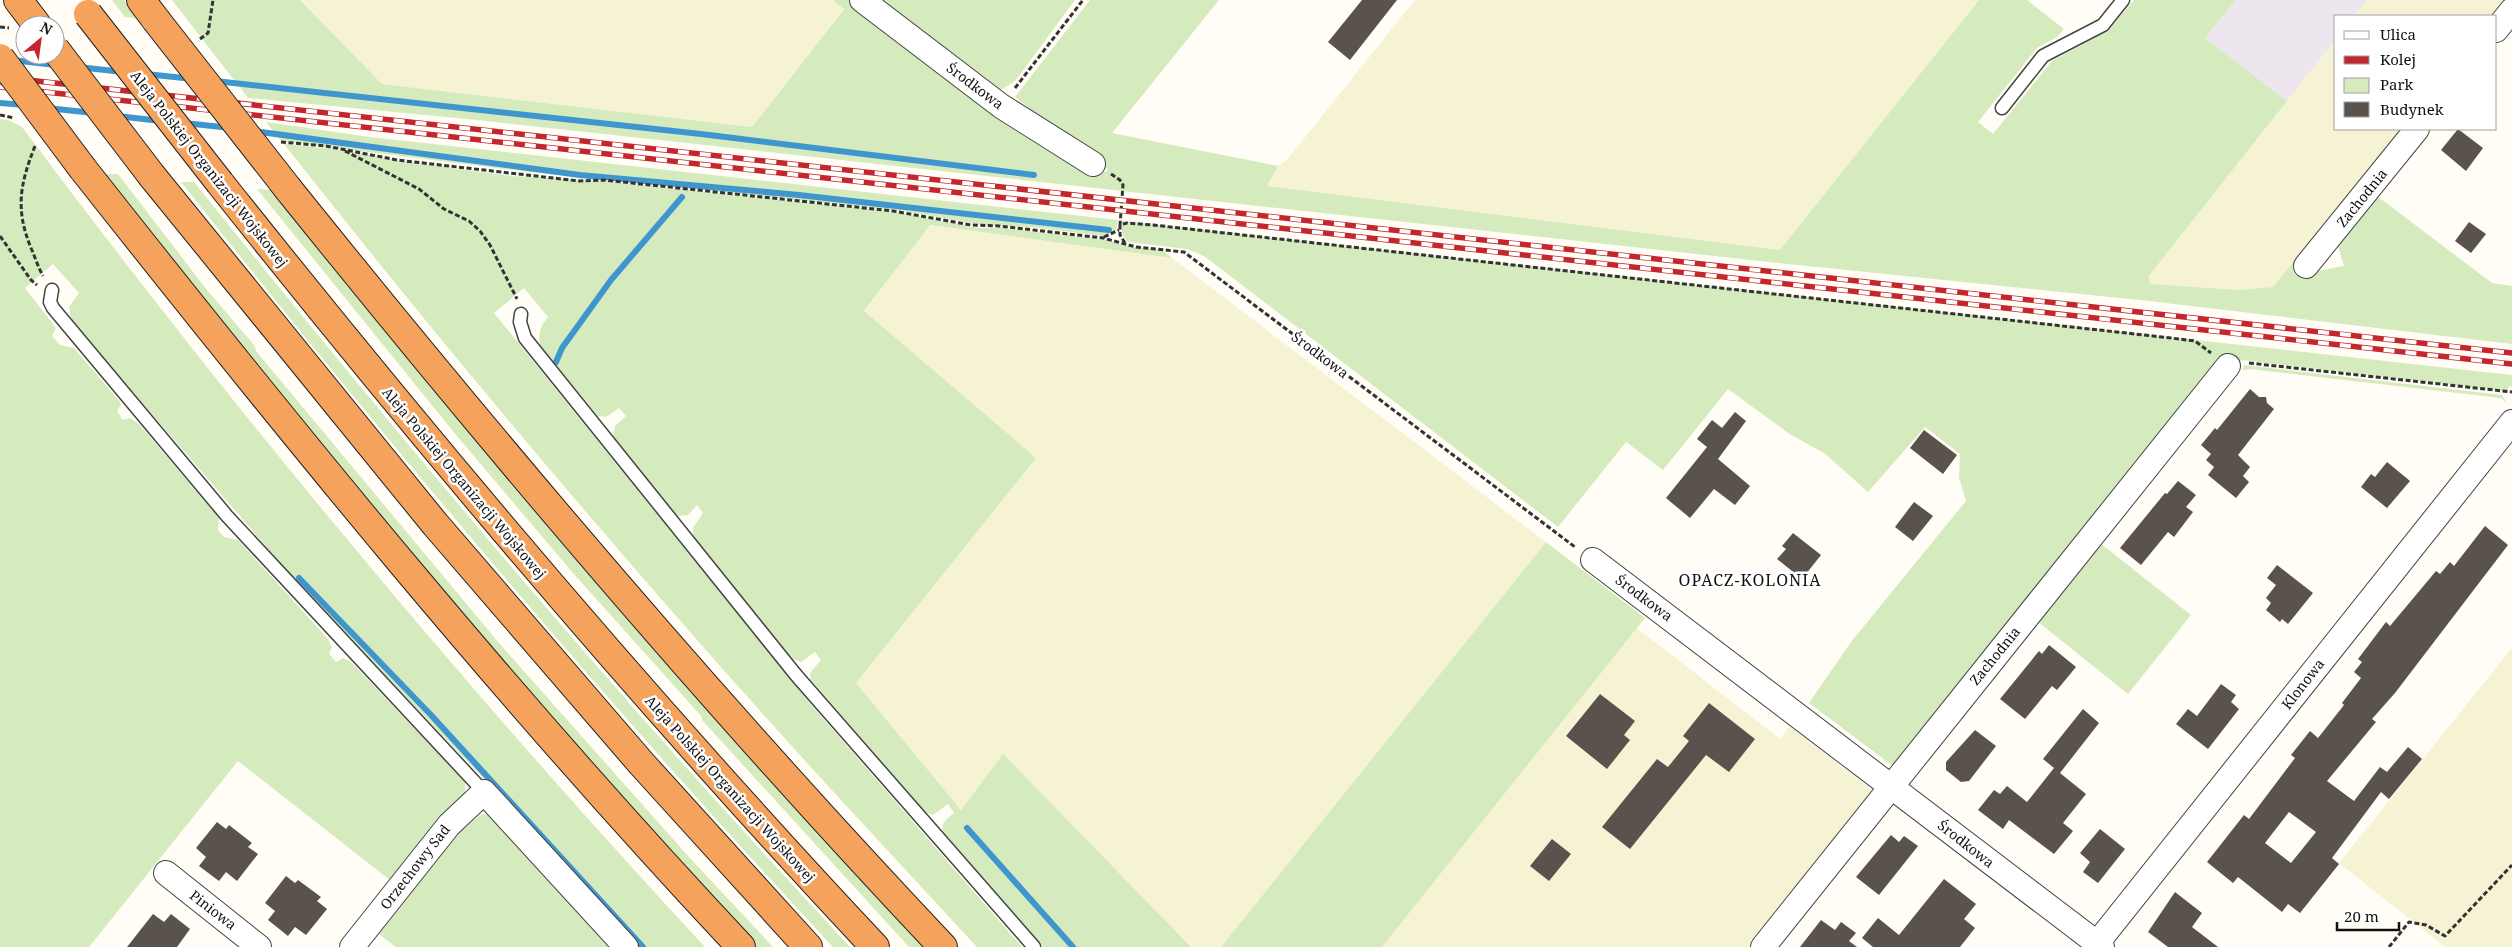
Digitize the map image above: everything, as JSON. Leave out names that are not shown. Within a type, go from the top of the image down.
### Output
[{"type":"highway","name":"Aleja Polskiej Organizacji Wojskowej","points":[[82,7],[220,183],[410,419],[568,607],[671,724],[875,947]]},
{"type":"highway","points":[[148,10],[289,190],[467,410],[620,590],[943,947]]},
{"type":"highway","points":[[0,58],[83,169],[206,324],[423,588],[740,947]]},
{"type":"highway","points":[[65,62],[152,176],[441,531],[640,763],[808,947]]},
{"type":"street","name":"Środkowa","points":[[862,0],[1001,106],[1093,164]]},
{"type":"street","points":[[2497,29],[2512,10]]},
{"type":"street","name":"Zachodnia","points":[[2306,266],[2416,130]]},
{"type":"street","name":"Zachodnia","points":[[1762,947],[2228,366]]},
{"type":"street","name":"Klonowa","points":[[2098,946],[2512,422]]},
{"type":"street","name":"Środkowa","points":[[1592,560],[1891,786],[2098,946]]},
{"type":"street","points":[[484,792],[626,947]]},
{"type":"street","name":"Orzechowy Sad","points":[[352,947],[455,817],[484,792]]},
{"type":"street","name":"Piniowa","points":[[166,873],[260,947]]},
{"type":"lane","points":[[2002,108],[2043,56],[2103,25],[2123,0]]},
{"type":"lane","points":[[52,292],[52,308],[66,326],[227,516],[484,792]]},
{"type":"lane","points":[[521,314],[520,322],[524,338],[790,668],[1034,947]]},
{"type":"path","points":[[1001,106],[1083,0]]},
{"type":"path","points":[[38,141],[25,173],[20,203],[21,219],[40,271],[52,292]]},
{"type":"path","points":[[278,142],[336,148],[397,160],[579,181],[604,180],[893,211],[984,227],[999,226],[1103,238],[1125,244]]},
{"type":"path","points":[[336,148],[364,159],[385,172],[420,189],[444,209],[468,221],[480,231],[514,292],[521,314]]},
{"type":"path","points":[[1123,192],[1119,228],[1125,244]]},
{"type":"path","points":[[1103,238],[1127,223],[1153,225],[2171,338],[2195,341],[2228,366],[2244,363],[2512,392]]},
{"type":"path","points":[[0,236],[31,280],[52,292]]},
{"type":"path","name":"Środkowa","points":[[1125,244],[1184,252],[1592,560]]},
{"type":"path","points":[[2389,947],[2409,922],[2426,925],[2445,936],[2512,866]]},
{"type":"shaded area","points":[[300,0],[833,0],[844,8],[752,127],[382,84]]},
{"type":"shaded area","points":[[1415,0],[1979,0],[1781,250],[1267,186],[1278,166],[1287,160]]},
{"type":"shaded area","points":[[2236,0],[2367,0],[2355,15],[2334,15],[2334,42],[2287,101],[2205,38]]},
{"type":"shaded area","points":[[2367,0],[2504,0],[2492,15],[2355,15]]},
{"type":"shaded area","points":[[2334,42],[2334,130],[2400,130],[2273,287],[2239,290],[2151,284],[2148,277]]},
{"type":"shaded area","points":[[929,225],[1172,258],[1546,542],[1221,947],[1191,947],[1003,755],[961,810],[856,683],[1036,458],[864,312]]},
{"type":"shaded area","points":[[1637,628],[1780,739],[1789,726],[1872,790],[1870,801],[1753,947],[1382,947]]},
{"type":"shaded area","points":[[2512,648],[2512,947],[2445,947],[2339,863]]},
{"type":"green space","points":[[112,0],[124,0],[138,19],[125,17]]},
{"type":"green space","points":[[172,0],[300,0],[382,84],[752,127],[844,9],[833,0],[854,0],[1091,168],[1106,172],[1108,169],[1015,97],[1090,0],[1219,0],[1112,133],[1278,166],[1267,186],[1780,250],[1979,0],[2027,0],[2064,29],[2057,37],[2037,48],[1978,122],[1993,134],[2052,61],[2108,31],[2134,0],[2236,0],[2205,38],[2287,101],[2148,277],[2151,284],[2239,290],[2273,287],[2400,130],[2407,130],[2307,273],[2344,266],[2338,246],[2377,196],[2492,283],[2512,286],[2512,344],[2149,301],[1778,263],[477,120],[248,98]]},
{"type":"green space","points":[[883,0],[1075,0],[1015,81],[1001,90]]},
{"type":"green space","points":[[0,119],[8,120],[22,127],[185,339],[353,546],[526,749],[705,947],[636,947],[486,781],[295,580],[72,321],[69,307],[79,293],[53,264],[25,288],[56,328],[52,336],[60,345],[74,348],[120,402],[121,405],[117,411],[123,420],[130,418],[139,424],[219,518],[218,530],[224,537],[238,540],[328,639],[332,647],[329,654],[336,662],[343,658],[351,662],[465,782],[465,797],[395,884],[238,761],[89,947],[0,947]]},
{"type":"green space","points":[[266,122],[370,137],[1118,220],[1116,231],[1103,236],[1031,227],[983,225],[903,211],[520,171],[281,141]]},
{"type":"green space","points":[[284,144],[335,149],[401,161],[512,176],[601,181],[894,212],[979,228],[1003,228],[1107,240],[1131,247],[1162,250],[1172,258],[930,225],[864,311],[1036,458],[856,683],[961,810],[1003,754],[1191,947],[1043,947],[944,833],[943,824],[954,813],[948,804],[933,815],[925,812],[811,680],[810,673],[821,660],[815,652],[801,662],[793,659],[693,537],[693,528],[703,513],[697,505],[688,515],[677,516],[613,436],[615,426],[626,416],[619,408],[606,417],[598,416],[540,345],[540,330],[548,317],[524,288],[494,313],[814,708],[1022,947],[977,947],[708,653],[584,510],[402,292]]},
{"type":"green space","points":[[105,174],[118,174],[207,290],[255,346],[256,351],[499,643],[688,856],[773,947],[757,947],[505,663],[342,470],[183,274]]},
{"type":"green space","points":[[181,182],[194,182],[514,570],[680,761],[850,947],[833,947],[664,761],[418,475]]},
{"type":"green space","points":[[257,189],[271,190],[442,399],[579,562],[925,947],[909,947],[702,720],[702,717],[573,573],[456,435]]},
{"type":"green space","points":[[1122,221],[2512,375],[2512,387],[2509,386],[2507,391],[2242,360],[2236,365],[2221,364],[1893,766],[1809,703],[1851,642],[1966,501],[1959,477],[1960,454],[1925,427],[1868,492],[1824,453],[1791,435],[1728,389],[1663,470],[1626,442],[1558,527],[1204,256],[1187,249],[1127,242],[1122,233]]},
{"type":"green space","points":[[2244,365],[2502,395],[2507,404],[2501,398],[2250,369],[2243,370]]},
{"type":"green space","points":[[1546,542],[1645,618],[1382,947],[1221,947]]},
{"type":"green space","points":[[2100,543],[2191,615],[2128,694],[2037,621]]},
{"type":"green space","points":[[482,814],[490,815],[615,947],[396,947],[379,934],[460,831]]},
{"type":"building","points":[[1362,0],[1397,0],[1350,60],[1328,42]]},
{"type":"building","points":[[2457,130],[2483,148],[2466,171],[2441,150]]},
{"type":"building","points":[[2469,222],[2486,234],[2471,253],[2455,241]]},
{"type":"building","points":[[2250,389],[2259,397],[2266,397],[2267,403],[2274,409],[2238,455],[2250,467],[2243,476],[2249,482],[2236,498],[2208,475],[2214,467],[2206,460],[2211,454],[2201,445],[2215,428],[2217,430]]},
{"type":"building","points":[[1735,412],[1746,421],[1718,459],[1750,486],[1735,505],[1714,489],[1690,518],[1666,498],[1707,447],[1697,439],[1712,420],[1722,428]]},
{"type":"building","points":[[1924,430],[1957,455],[1943,474],[1910,448]]},
{"type":"building","points":[[2387,462],[2410,481],[2387,508],[2361,487],[2371,474],[2375,477]]},
{"type":"building","points":[[2178,481],[2196,495],[2186,507],[2193,512],[2174,537],[2168,532],[2141,565],[2120,548],[2165,493],[2167,494]]},
{"type":"building","points":[[1914,502],[1933,516],[1913,541],[1895,527]]},
{"type":"building","points":[[2485,526],[2508,545],[2395,693],[2372,719],[2376,722],[2327,781],[2354,801],[2380,767],[2387,772],[2408,747],[2422,759],[2389,799],[2381,792],[2332,858],[2339,864],[2300,913],[2288,904],[2282,912],[2238,877],[2233,883],[2207,862],[2244,815],[2249,819],[2295,758],[2291,755],[2310,731],[2318,738],[2344,705],[2342,703],[2361,678],[2354,672],[2362,662],[2358,659],[2386,622],[2390,626],[2436,571],[2440,574],[2450,562],[2454,566]],"holes":[[[2289,812],[2316,832],[2291,863],[2265,843]]]},
{"type":"building","points":[[1793,533],[1821,555],[1802,579],[1777,559],[1786,549],[1782,546]]},
{"type":"building","points":[[2277,565],[2313,593],[2288,624],[2282,619],[2280,622],[2266,610],[2271,603],[2266,598],[2276,585],[2267,578]]},
{"type":"building","points":[[2049,645],[2076,667],[2057,690],[2052,686],[2025,719],[2000,699],[2039,651],[2042,654]]},
{"type":"building","points":[[2221,684],[2236,695],[2231,702],[2239,709],[2208,749],[2176,724],[2188,709],[2197,716]]},
{"type":"building","points":[[1600,694],[1635,721],[1624,735],[1630,740],[1607,769],[1566,736]]},
{"type":"building","points":[[1709,703],[1755,739],[1729,772],[1706,755],[1630,849],[1602,827],[1657,759],[1668,767],[1689,741],[1683,736]]},
{"type":"building","points":[[2083,709],[2099,723],[2060,773],[2086,794],[2063,823],[2073,831],[2054,854],[2009,820],[2003,829],[1978,810],[1994,790],[2000,794],[2007,786],[2027,802],[2054,768],[2043,759]]},
{"type":"building","points":[[1975,730],[1996,746],[1969,781],[1961,782],[1946,770],[1946,762]]},
{"type":"building","points":[[217,822],[226,829],[229,825],[252,843],[248,847],[258,854],[237,881],[226,872],[219,881],[199,866],[206,857],[196,848]]},
{"type":"building","points":[[2100,829],[2125,849],[2098,883],[2083,872],[2090,862],[2080,853]]},
{"type":"building","points":[[1891,835],[1899,842],[1904,836],[1918,846],[1879,895],[1856,877]]},
{"type":"building","points":[[1552,839],[1571,854],[1549,881],[1530,866]]},
{"type":"building","points":[[286,876],[295,883],[298,880],[321,897],[317,901],[327,909],[306,935],[295,927],[288,936],[268,920],[275,911],[265,903]]},
{"type":"building","points":[[1944,879],[1976,904],[1964,919],[1975,928],[1960,947],[1873,947],[1862,938],[1878,918],[1899,935]]},
{"type":"building","points":[[2175,892],[2202,913],[2192,927],[2218,947],[2168,947],[2148,932]]},
{"type":"building","points":[[153,914],[164,922],[171,914],[190,929],[177,947],[127,947]]},
{"type":"building","points":[[1821,920],[1835,930],[1841,922],[1856,933],[1849,941],[1857,947],[1800,947]]},
{"type":"waterway","points":[[11,60],[15,60]]},
{"type":"waterway","points":[[78,67],[123,72]]},
{"type":"waterway","points":[[146,74],[193,79]]},
{"type":"waterway","points":[[215,81],[701,134],[1034,175]]},
{"type":"waterway","points":[[0,103],[25,105]]},
{"type":"waterway","points":[[47,108],[94,113]]},
{"type":"waterway","points":[[117,116],[161,121]]},
{"type":"waterway","points":[[184,123],[231,128]]},
{"type":"waterway","points":[[253,131],[580,175],[799,195],[1109,230]]},
{"type":"waterway","points":[[556,362],[562,348],[611,280],[682,197]]},
{"type":"waterway","points":[[299,578],[431,715],[643,947]]},
{"type":"waterway","points":[[967,828],[1073,947]]},
{"type":"railway","points":[[0,77],[2512,353]]},
{"type":"railway","points":[[0,87],[2512,364]]},
{"type":"district","name":"OPACZ-KOLONIA","points":[[1750,580]]}]
